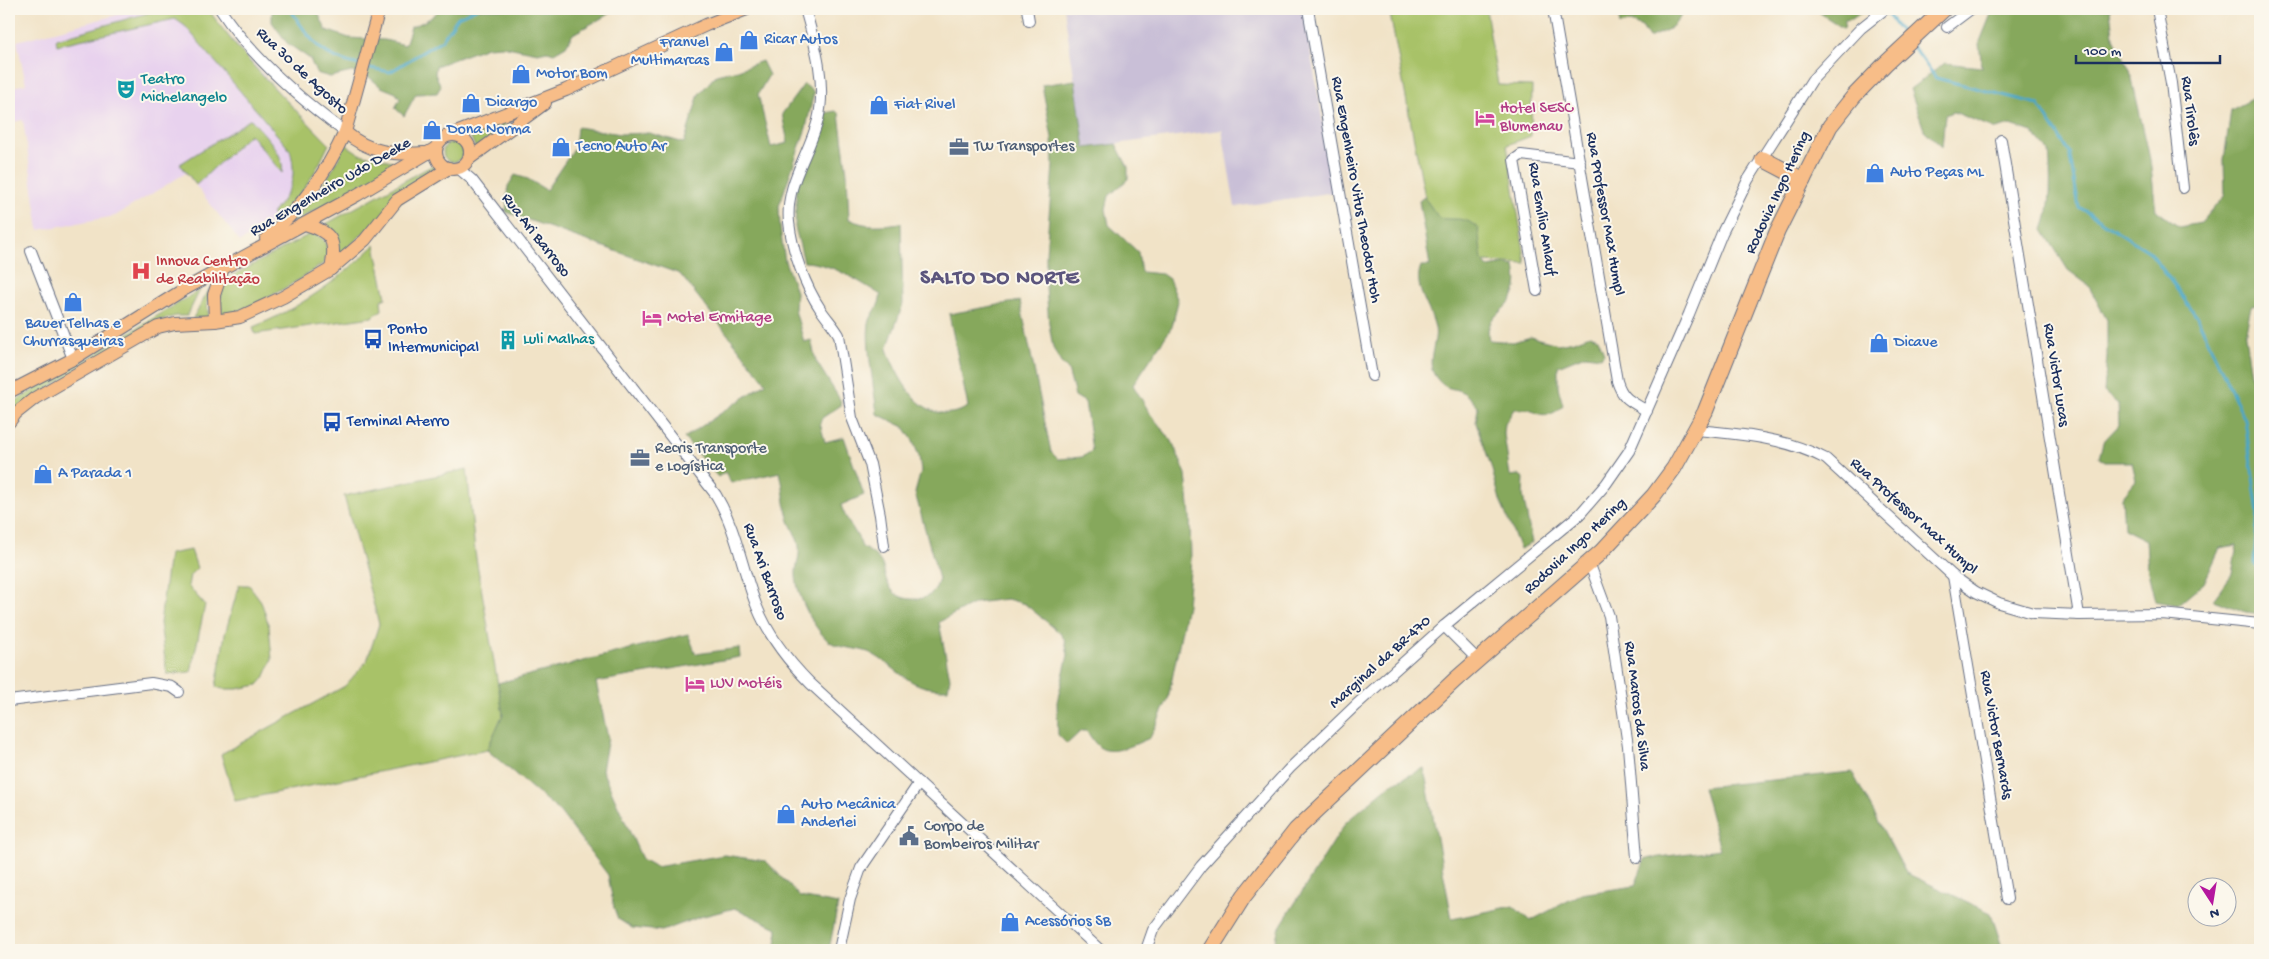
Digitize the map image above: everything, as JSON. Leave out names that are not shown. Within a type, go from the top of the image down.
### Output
[{"type":"highway","name":"Rodovia Ingo Hering","points":[[1210,950],[1244,896],[1296,830],[1420,712],[1589,562],[1654,495],[1674,468],[1696,430],[1717,387],[1776,232],[1830,126],[1854,96],[1885,64],[1926,23],[1944,9]]},
{"type":"highway","points":[[1763,159],[1803,180]]},
{"type":"main road","points":[[247,255],[288,220],[327,168],[345,132],[379,9]]},
{"type":"main road","points":[[345,132],[371,150],[406,154],[431,150],[443,138],[566,90],[706,25],[747,9]]},
{"type":"main road","points":[[9,422],[16,413],[35,398],[150,331],[175,323],[215,321],[240,317],[258,310],[331,269],[365,240],[397,200],[461,164],[526,116],[566,90]]},
{"type":"main road","points":[[453,134],[466,139],[471,147],[461,164]]},
{"type":"main road","points":[[431,150],[439,162],[461,164]]},
{"type":"main road","name":"Rua Engenheiro Udo Deeke","points":[[9,392],[73,358],[183,290],[305,224],[431,150]]},
{"type":"main road","points":[[305,224],[320,228],[330,237],[334,257],[331,269]]},
{"type":"main road","points":[[215,321],[214,295],[223,268]]},
{"type":"street","name":"Rua 30 de Agosto","points":[[220,9],[232,28],[273,71],[345,132]]},
{"type":"street","points":[[805,9],[820,75],[822,100],[818,122],[792,186],[789,221],[794,247],[806,280],[821,310],[833,324],[839,335],[852,418],[870,464],[884,546]]},
{"type":"street","points":[[1027,9],[1028,21]]},
{"type":"street","name":"Rua Engenheiro Vitus Theodor Hoh","points":[[1308,9],[1372,376]]},
{"type":"street","name":"Rua Professor Max Humpl","points":[[1553,9],[1619,387],[1625,398],[1647,411]]},
{"type":"street","name":"Marginal da BR-470","points":[[1146,950],[1153,930],[1201,866],[1284,775],[1356,705],[1444,626],[1580,514],[1606,484],[1629,451],[1722,233],[1748,180],[1812,80],[1861,28],[1885,9]]},
{"type":"street","points":[[1946,27],[1971,9]]},
{"type":"street","name":"Rua Tirolês","points":[[2157,9],[2171,83],[2183,188]]},
{"type":"street","name":"Rua Victor Lucas","points":[[2000,140],[2079,615]]},
{"type":"street","name":"Rua Emílio Anlauf","points":[[1537,291],[1514,160],[1521,155],[1580,162]]},
{"type":"street","name":"Rua Ari Barroso","points":[[461,164],[716,495],[728,515],[757,606],[766,627],[786,659],[1100,950]]},
{"type":"street","points":[[31,251],[73,358]]},
{"type":"street","name":"Rua Professor Max Humpl","points":[[1696,430],[1730,433],[1787,443],[1811,451],[1826,459],[1953,576],[1976,592],[2023,611],[2079,615],[2162,614],[2260,624]]},
{"type":"street","name":"Rua Marcos da Silva","points":[[1589,562],[1609,616],[1628,746],[1637,858]]},
{"type":"street","name":"Rua Victor Bernards","points":[[1953,576],[2007,899]]},
{"type":"street","points":[[1444,626],[1478,660]]},
{"type":"street","points":[[9,701],[152,683],[172,687],[179,692]]},
{"type":"street","points":[[839,950],[850,899],[861,868],[919,783]]},
{"type":"shaded area","points":[[140,9],[208,9],[217,22],[275,88],[329,144],[297,200],[271,224],[240,242],[186,173],[115,216],[39,230],[23,120],[9,123],[9,88],[26,84],[17,41]]},
{"type":"shaded area","points":[[1064,9],[1303,9],[1335,192],[1235,207],[1222,130],[1085,148]]},
{"type":"green space","points":[[162,9],[208,9],[250,62],[329,144],[307,184],[294,201],[276,219],[272,214],[288,192],[293,177],[290,150],[185,26],[175,19],[57,45],[56,39]]},
{"type":"green space","points":[[272,9],[323,9],[319,15],[326,30],[349,38],[385,40],[405,45],[411,27],[431,18],[439,9],[618,9],[573,34],[566,46],[554,53],[547,51],[538,53],[502,46],[487,47],[436,66],[435,74],[441,86],[437,93],[416,94],[404,116],[395,108],[400,99],[396,93],[381,87],[369,77],[352,72],[330,77],[316,73],[310,59],[287,43],[272,22]]},
{"type":"green space","points":[[1389,9],[1486,9],[1498,85],[1532,86],[1531,136],[1507,145],[1526,264],[1437,260]]},
{"type":"green space","points":[[1617,9],[1683,9],[1674,25],[1649,38],[1642,27],[1630,22],[1620,25]]},
{"type":"green space","points":[[1814,9],[1867,9],[1852,19],[1845,20],[1844,29]]},
{"type":"green space","points":[[1993,9],[2110,9],[2113,36],[2130,70],[2150,159],[2156,210],[2179,227],[2201,223],[2225,195],[2224,160],[2231,110],[2260,95],[2260,305],[2251,306],[2245,336],[2255,400],[2260,408],[2260,614],[2246,612],[2213,600],[2232,574],[2237,545],[2220,548],[2204,583],[2178,605],[2155,601],[2148,572],[2146,540],[2124,529],[2122,497],[2136,480],[2132,462],[2105,462],[2099,458],[2103,442],[2119,425],[2118,404],[2104,392],[2107,320],[2088,285],[2068,270],[2043,230],[2049,201],[2049,151],[2032,132],[2011,125],[1996,129],[1954,112],[1945,115],[1942,147],[1924,130],[1910,89],[1945,63],[1982,67],[1979,44]]},
{"type":"green space","points":[[762,61],[769,75],[758,94],[771,147],[788,143],[782,114],[804,84],[814,92],[806,128],[779,206],[785,261],[796,292],[795,310],[804,342],[811,340],[816,361],[841,401],[840,406],[822,418],[820,423],[825,442],[844,437],[864,495],[841,505],[843,511],[862,547],[881,563],[892,590],[906,598],[917,599],[928,596],[934,590],[939,579],[915,493],[921,471],[919,456],[912,439],[904,427],[877,414],[869,352],[868,328],[881,295],[835,269],[804,262],[795,227],[797,184],[824,113],[836,111],[839,114],[847,173],[849,219],[868,225],[901,223],[903,304],[887,349],[907,388],[927,408],[939,413],[953,413],[968,407],[949,314],[1020,301],[1051,452],[1058,459],[1082,457],[1092,451],[1085,402],[1075,396],[1068,370],[1061,363],[1053,348],[1049,324],[1046,254],[1053,165],[1052,138],[1042,85],[1075,80],[1085,148],[1116,144],[1128,167],[1128,179],[1109,196],[1106,209],[1109,225],[1138,252],[1141,272],[1162,274],[1169,279],[1178,301],[1172,327],[1133,385],[1151,415],[1172,441],[1186,474],[1190,516],[1191,560],[1187,605],[1168,699],[1150,738],[1125,748],[1111,751],[1099,747],[1086,731],[1081,731],[1067,744],[1058,735],[1057,702],[1068,655],[1065,640],[1059,632],[1025,604],[1007,599],[975,603],[939,622],[950,678],[948,689],[924,687],[908,679],[869,652],[835,645],[830,642],[812,621],[799,593],[796,568],[799,546],[787,515],[780,472],[731,483],[725,472],[718,477],[684,438],[766,383],[680,274],[506,212],[508,186],[515,175],[528,179],[546,190],[575,147],[577,127],[621,134],[649,133],[684,143],[699,94],[716,75],[738,70]]},
{"type":"green space","points":[[517,114],[476,149],[469,133]]},
{"type":"green space","points":[[251,119],[277,151],[282,166],[282,173],[250,134],[196,185],[180,164]]},
{"type":"green space","points":[[449,142],[457,142],[463,148],[463,156],[457,162],[449,162],[443,156],[443,148]]},
{"type":"green space","points":[[345,144],[360,154],[396,162],[352,191],[287,225],[305,207],[328,178]]},
{"type":"green space","points":[[433,165],[438,171],[372,225],[339,256],[337,236],[326,224]]},
{"type":"green space","points":[[1424,197],[1439,218],[1468,221],[1478,228],[1482,260],[1488,267],[1505,264],[1515,266],[1517,282],[1514,293],[1509,302],[1491,322],[1488,330],[1489,340],[1513,342],[1531,337],[1558,344],[1590,335],[1598,338],[1604,353],[1601,357],[1585,355],[1558,366],[1558,387],[1563,405],[1556,412],[1543,415],[1530,409],[1514,409],[1505,424],[1504,434],[1510,476],[1519,475],[1524,478],[1523,495],[1532,543],[1520,549],[1500,500],[1491,466],[1476,423],[1478,407],[1464,393],[1442,384],[1432,370],[1431,358],[1435,340],[1435,328],[1420,290],[1419,282],[1421,266],[1430,266],[1419,201]]},
{"type":"green space","points":[[310,234],[320,237],[326,244],[327,253],[324,263],[261,301],[222,315],[221,294],[232,276]]},
{"type":"green space","points":[[375,245],[386,298],[381,300],[382,310],[372,317],[255,334],[253,327],[287,311],[318,292],[348,270]]},
{"type":"green space","points":[[210,288],[207,303],[209,318],[193,318]]},
{"type":"green space","points":[[200,290],[187,316],[176,316],[156,321],[9,413],[9,405]]},
{"type":"green space","points":[[467,469],[475,552],[503,714],[487,750],[235,801],[221,754],[345,686],[367,661],[379,624],[344,496]]},
{"type":"green space","points":[[191,550],[197,568],[190,575],[188,586],[205,605],[191,672],[167,674],[160,623],[169,554]]},
{"type":"green space","points":[[239,585],[249,585],[261,601],[269,626],[272,660],[264,678],[258,685],[237,689],[223,689],[216,687],[225,634]]},
{"type":"green space","points":[[688,634],[696,654],[739,648],[740,657],[596,682],[608,738],[602,770],[642,859],[656,867],[724,855],[766,861],[800,897],[838,904],[829,950],[776,950],[777,928],[735,908],[700,917],[662,931],[632,928],[618,919],[608,875],[560,812],[487,750],[503,714],[498,683]]},
{"type":"green space","points":[[1424,768],[1452,919],[1513,906],[1530,921],[1581,894],[1635,886],[1645,859],[1720,849],[1703,787],[1852,772],[1906,873],[1991,913],[2003,950],[1274,950],[1278,930],[1346,822],[1390,785]]},
{"type":"waterway","points":[[290,9],[317,46],[334,57],[359,65]]},
{"type":"waterway","points":[[365,67],[390,72],[442,40],[458,17],[476,9]]},
{"type":"waterway","points":[[539,9],[579,9]]},
{"type":"waterway","points":[[1885,11],[1905,37]]},
{"type":"waterway","points":[[1911,44],[1936,78],[2038,104],[2069,152],[2079,207],[2150,252],[2197,317],[2245,420],[2258,513],[2254,563],[2260,571]]},
{"type":"place","name":"Ricar Autos","points":[[749,40]]},
{"type":"place","name":"Franvel Multimarcas","points":[[724,52]]},
{"type":"place","name":"Motor Bom","points":[[521,74]]},
{"type":"place","name":"Teatro Michelangelo","points":[[126,89]]},
{"type":"place","name":"Dicargo","points":[[471,103]]},
{"type":"place","name":"Fiat Rivel","points":[[879,105]]},
{"type":"place","name":"Hotel SESC Blumenau","points":[[1485,118]]},
{"type":"place","name":"Dona Norma","points":[[432,130]]},
{"type":"place","name":"Tecno Auto Ar","points":[[561,147]]},
{"type":"place","name":"TW Transportes","points":[[959,147]]},
{"type":"place","name":"Auto Peças ML","points":[[1875,173]]},
{"type":"place","name":"Innova Centro de Reabilitação","points":[[141,271]]},
{"type":"place","name":"Bauer Telhas e Churrasqueiras","points":[[73,302]]},
{"type":"place","name":"Motel Ermitage","points":[[652,318]]},
{"type":"place","name":"Ponto Intermunicipal","points":[[373,339]]},
{"type":"place","name":"Luli Malhas","points":[[508,340]]},
{"type":"place","name":"Dicave","points":[[1879,343]]},
{"type":"place","name":"Terminal Aterro","points":[[332,422]]},
{"type":"place","name":"Recris Transporte e Logística","points":[[640,458]]},
{"type":"place","name":"A Parada 1","points":[[43,474]]},
{"type":"place","name":"LUV Motéis","points":[[695,684]]},
{"type":"place","name":"Auto Mecânica Anderlei","points":[[786,814]]},
{"type":"place","name":"Corpo de Bombeiros Militar","points":[[909,836]]},
{"type":"place","name":"Acessórios SB","points":[[1010,922]]},
{"type":"district","name":"SALTO DO NORTE","points":[[1000,279]]}]
